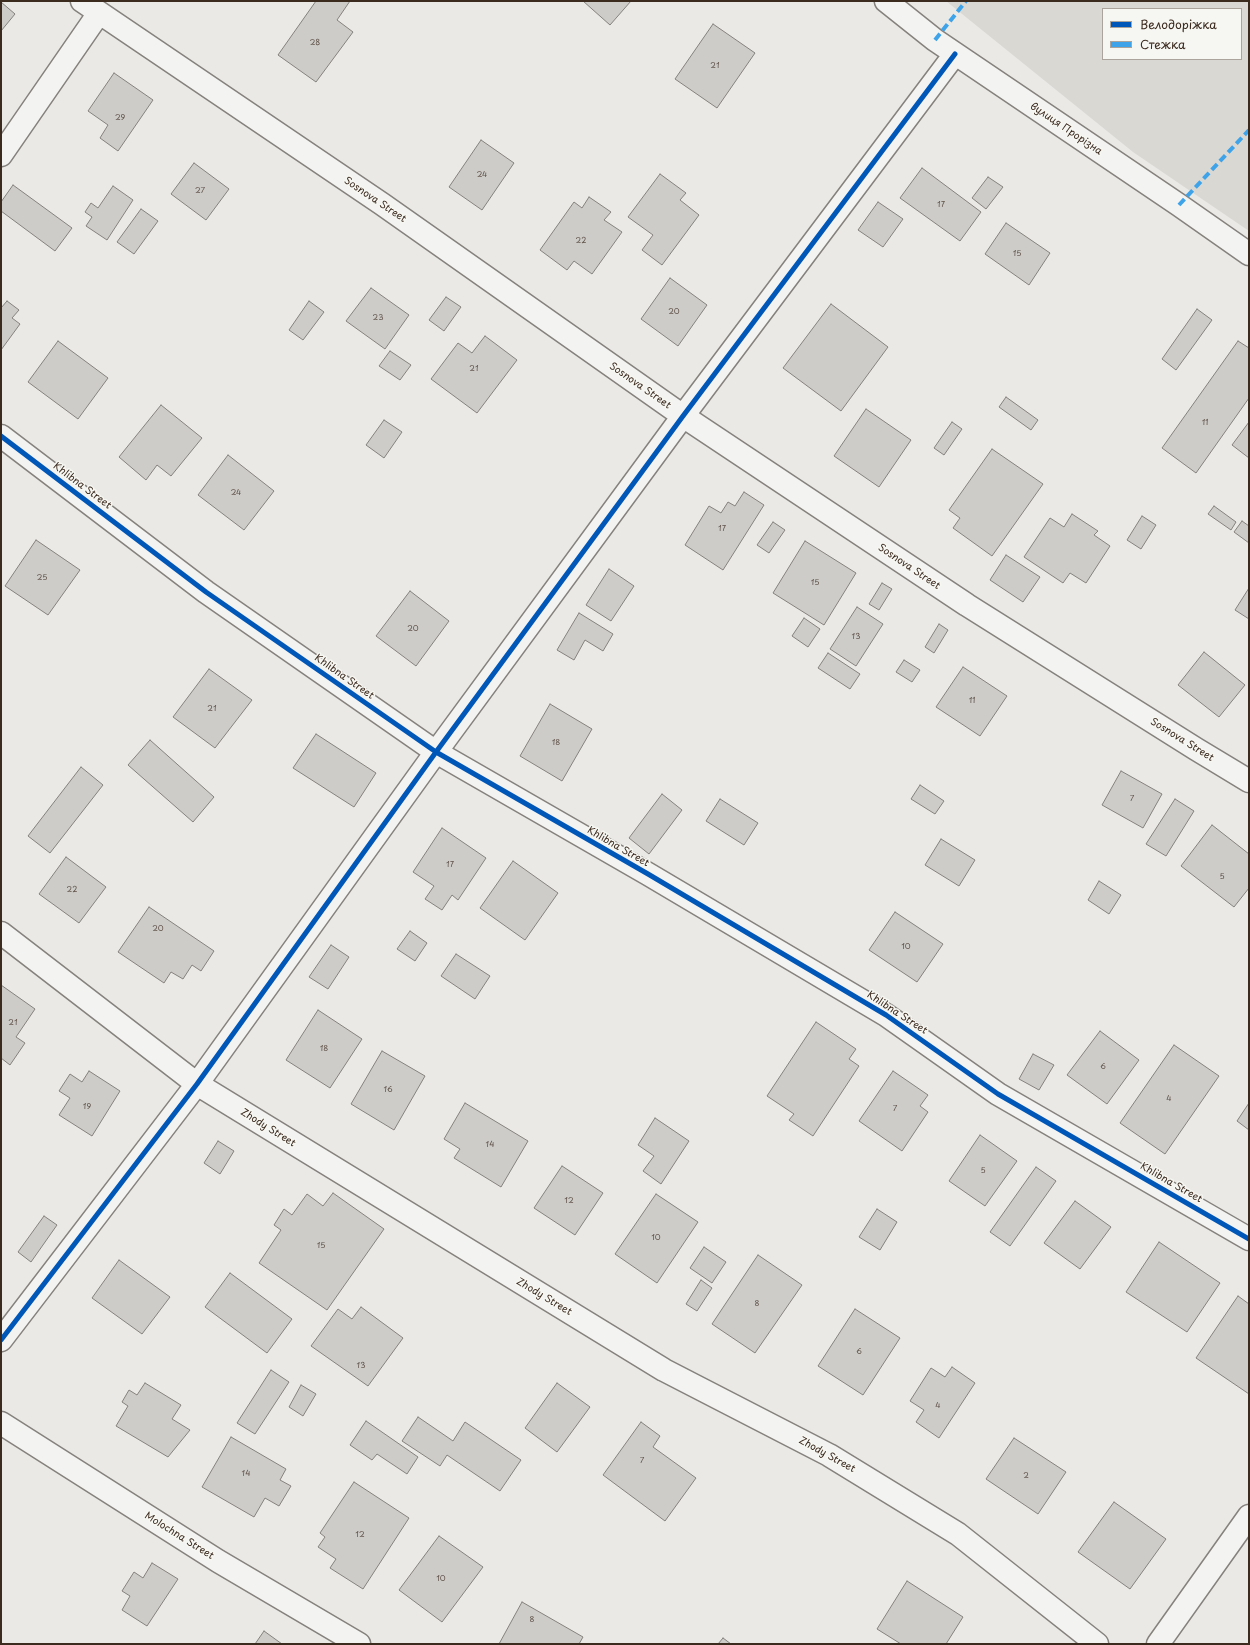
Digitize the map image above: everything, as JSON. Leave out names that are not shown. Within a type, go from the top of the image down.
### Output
[{"type":"street","name":"вулиця Прорізна","points":[[886,1],[955,54],[1166,196],[1249,254]]},
{"type":"street","points":[[1,155],[91,7]]},
{"type":"street","name":"Sosnova Street","points":[[91,7],[382,204],[683,416],[967,606],[1249,781]]},
{"type":"street","points":[[1,1340],[197,1084],[436,752],[683,416],[955,54]]},
{"type":"street","name":"Khlibna Street","points":[[1,436],[206,592],[436,752],[641,870],[886,1015],[998,1094],[1249,1239]]},
{"type":"street","name":"Zhody Street","points":[[1,933],[197,1084],[664,1370],[829,1455],[958,1534],[1097,1644]]},
{"type":"street","name":"Molochna Street","points":[[1,1423],[218,1561],[359,1644]]},
{"type":"street","points":[[1158,1644],[1249,1516]]},
{"type":"shaded area","points":[[946,1],[1249,1],[1249,231],[1133,152]]},
{"type":"building","points":[[316,1],[350,1],[337,20],[353,32],[316,82],[278,55]]},
{"type":"building","points":[[583,1],[631,1],[610,25]]},
{"type":"building","points":[[1,2],[15,14],[1,31]]},
{"type":"building","points":[[713,24],[755,53],[717,108],[675,79]]},
{"type":"building","points":[[114,73],[153,100],[118,151],[100,138],[108,125],[88,111]]},
{"type":"building","points":[[481,140],[514,163],[482,210],[449,187]]},
{"type":"building","points":[[194,163],[229,189],[206,220],[171,194]]},
{"type":"building","points":[[922,168],[981,212],[960,241],[900,198]]},
{"type":"building","points":[[660,174],[686,193],[680,200],[699,215],[662,265],[642,250],[653,235],[628,217]]},
{"type":"building","points":[[988,177],[1003,187],[986,209],[972,198]]},
{"type":"building","points":[[13,185],[72,228],[55,251],[1,211],[1,202]]},
{"type":"building","points":[[113,186],[133,200],[107,240],[86,226],[92,217],[85,212],[91,203],[98,208]]},
{"type":"building","points":[[589,197],[611,212],[604,220],[622,232],[592,274],[574,261],[567,270],[540,250],[574,202],[582,208]]},
{"type":"building","points":[[878,202],[903,219],[883,247],[858,230]]},
{"type":"building","points":[[141,209],[158,221],[134,254],[117,242]]},
{"type":"building","points":[[1006,223],[1050,253],[1029,285],[985,254]]},
{"type":"building","points":[[670,278],[707,305],[678,346],[641,319]]},
{"type":"building","points":[[371,288],[409,315],[385,349],[346,321]]},
{"type":"building","points":[[446,297],[461,307],[444,331],[429,320]]},
{"type":"building","points":[[7,301],[19,310],[12,318],[20,324],[1,350],[1,308]]},
{"type":"building","points":[[309,301],[324,312],[303,340],[289,330]]},
{"type":"building","points":[[831,304],[888,347],[841,411],[783,368]]},
{"type":"building","points":[[1197,309],[1212,320],[1176,370],[1162,359]]},
{"type":"building","points":[[485,336],[517,360],[477,413],[431,379],[458,343],[472,353]]},
{"type":"building","points":[[58,341],[108,378],[78,419],[28,382]]},
{"type":"building","points":[[1238,341],[1249,348],[1249,398],[1196,473],[1162,448]]},
{"type":"building","points":[[390,351],[411,365],[400,380],[379,366]]},
{"type":"building","points":[[1006,397],[1038,420],[1031,430],[999,407]]},
{"type":"building","points":[[161,405],[202,438],[171,476],[157,465],[146,480],[119,457]]},
{"type":"building","points":[[866,409],[911,440],[879,487],[834,456]]},
{"type":"building","points":[[384,420],[402,432],[384,458],[366,445]]},
{"type":"building","points":[[952,422],[962,429],[944,455],[934,448]]},
{"type":"building","points":[[1249,422],[1249,458],[1232,445]]},
{"type":"building","points":[[992,449],[1043,484],[992,556],[953,528],[960,518],[949,510]]},
{"type":"building","points":[[228,455],[274,491],[244,530],[198,495]]},
{"type":"building","points":[[744,492],[764,505],[723,570],[685,545],[709,506],[721,513],[728,502],[735,506]]},
{"type":"building","points":[[1214,506],[1236,522],[1231,530],[1208,514]]},
{"type":"building","points":[[1072,514],[1098,531],[1094,535],[1110,546],[1086,583],[1070,573],[1063,583],[1024,557],[1050,518],[1064,527]]},
{"type":"building","points":[[1142,516],[1156,525],[1141,549],[1127,540]]},
{"type":"building","points":[[1242,521],[1249,526],[1249,543],[1234,532]]},
{"type":"building","points":[[773,522],[785,530],[769,553],[757,545]]},
{"type":"building","points":[[36,540],[80,570],[48,615],[5,586]]},
{"type":"building","points":[[805,541],[856,573],[824,625],[773,593]]},
{"type":"building","points":[[1006,555],[1040,577],[1023,602],[990,580]]},
{"type":"building","points":[[609,569],[634,586],[611,621],[586,605]]},
{"type":"building","points":[[882,583],[892,589],[879,610],[869,604]]},
{"type":"building","points":[[1249,588],[1249,619],[1235,610]]},
{"type":"building","points":[[410,591],[449,621],[416,666],[376,636]]},
{"type":"building","points":[[857,607],[883,624],[856,666],[830,649]]},
{"type":"building","points":[[579,613],[613,634],[603,651],[585,640],[574,660],[557,650]]},
{"type":"building","points":[[804,618],[820,629],[808,647],[792,636]]},
{"type":"building","points":[[939,624],[948,630],[934,653],[925,647]]},
{"type":"building","points":[[1204,652],[1245,685],[1219,717],[1178,685]]},
{"type":"building","points":[[828,653],[860,674],[850,689],[818,668]]},
{"type":"building","points":[[904,660],[920,670],[912,682],[896,672]]},
{"type":"building","points":[[963,667],[1007,696],[980,736],[936,707]]},
{"type":"building","points":[[209,669],[252,700],[215,748],[173,717]]},
{"type":"building","points":[[550,704],[592,729],[562,781],[520,756]]},
{"type":"building","points":[[316,734],[376,773],[354,807],[293,768]]},
{"type":"building","points":[[150,740],[214,797],[193,822],[128,765]]},
{"type":"building","points":[[81,767],[103,785],[50,853],[28,836]]},
{"type":"building","points":[[1121,771],[1162,794],[1143,828],[1102,805]]},
{"type":"building","points":[[920,785],[944,801],[935,814],[911,799]]},
{"type":"building","points":[[662,794],[682,810],[649,854],[629,838]]},
{"type":"building","points":[[720,799],[758,823],[744,845],[706,821]]},
{"type":"building","points":[[1175,799],[1194,811],[1166,856],[1146,844]]},
{"type":"building","points":[[1212,825],[1249,854],[1249,888],[1234,907],[1181,866]]},
{"type":"building","points":[[442,828],[486,858],[458,900],[452,895],[442,910],[425,899],[434,886],[413,872]]},
{"type":"building","points":[[941,839],[975,860],[959,886],[925,865]]},
{"type":"building","points":[[66,857],[106,887],[79,923],[39,894]]},
{"type":"building","points":[[513,861],[558,893],[525,940],[480,908]]},
{"type":"building","points":[[1099,881],[1121,895],[1109,914],[1088,900]]},
{"type":"building","points":[[149,907],[214,951],[201,971],[192,965],[183,979],[171,972],[164,983],[118,952]]},
{"type":"building","points":[[895,912],[943,944],[917,982],[869,950]]},
{"type":"building","points":[[410,931],[427,943],[415,961],[397,949]]},
{"type":"building","points":[[331,945],[349,957],[328,989],[309,977]]},
{"type":"building","points":[[456,954],[490,976],[475,999],[441,976]]},
{"type":"building","points":[[1,985],[35,1009],[16,1037],[25,1043],[10,1065],[1,1058]]},
{"type":"building","points":[[318,1010],[362,1039],[330,1088],[286,1060]]},
{"type":"building","points":[[816,1022],[856,1049],[849,1059],[859,1066],[813,1136],[789,1120],[794,1114],[767,1096]]},
{"type":"building","points":[[1100,1031],[1139,1060],[1107,1104],[1067,1075]]},
{"type":"building","points":[[1174,1045],[1219,1076],[1165,1154],[1120,1123]]},
{"type":"building","points":[[382,1051],[425,1076],[394,1130],[351,1104]]},
{"type":"building","points":[[1033,1054],[1054,1065],[1039,1090],[1019,1079]]},
{"type":"building","points":[[89,1071],[120,1091],[92,1136],[59,1115],[70,1098],[59,1091],[70,1074],[82,1082]]},
{"type":"building","points":[[893,1071],[928,1095],[920,1106],[928,1112],[902,1151],[859,1121]]},
{"type":"building","points":[[465,1103],[528,1141],[501,1187],[454,1158],[460,1149],[444,1139]]},
{"type":"building","points":[[1249,1103],[1249,1130],[1237,1121]]},
{"type":"building","points":[[655,1118],[689,1141],[661,1184],[643,1171],[654,1156],[638,1145]]},
{"type":"building","points":[[980,1135],[1017,1161],[985,1206],[949,1181]]},
{"type":"building","points":[[218,1141],[234,1151],[220,1174],[204,1163]]},
{"type":"building","points":[[562,1166],[603,1193],[575,1235],[534,1208]]},
{"type":"building","points":[[1036,1167],[1056,1181],[1010,1246],[990,1232]]},
{"type":"building","points":[[333,1193],[384,1229],[327,1310],[259,1263],[281,1230],[274,1225],[284,1209],[292,1215],[307,1194],[323,1206]]},
{"type":"building","points":[[656,1194],[698,1222],[657,1283],[615,1254]]},
{"type":"building","points":[[1075,1201],[1111,1227],[1080,1269],[1044,1243]]},
{"type":"building","points":[[877,1209],[897,1222],[880,1250],[859,1237]]},
{"type":"building","points":[[44,1216],[57,1225],[31,1262],[18,1252]]},
{"type":"building","points":[[1159,1242],[1220,1283],[1187,1332],[1126,1292]]},
{"type":"building","points":[[704,1247],[726,1262],[712,1283],[690,1268]]},
{"type":"building","points":[[758,1255],[802,1285],[755,1353],[712,1324]]},
{"type":"building","points":[[119,1260],[170,1297],[142,1334],[92,1298]]},
{"type":"building","points":[[230,1273],[292,1319],[267,1353],[205,1307]]},
{"type":"building","points":[[701,1280],[712,1288],[697,1311],[686,1304]]},
{"type":"building","points":[[1238,1296],[1249,1304],[1249,1394],[1196,1358]]},
{"type":"building","points":[[361,1307],[403,1338],[368,1386],[311,1346],[338,1309],[352,1319]]},
{"type":"building","points":[[855,1309],[900,1338],[863,1395],[818,1366]]},
{"type":"building","points":[[952,1367],[975,1383],[939,1438],[916,1422],[924,1410],[910,1401],[931,1368],[945,1377]]},
{"type":"building","points":[[271,1370],[289,1382],[255,1434],[237,1423]]},
{"type":"building","points":[[145,1383],[181,1405],[172,1419],[190,1430],[168,1457],[116,1426],[128,1406],[122,1402],[129,1390],[137,1395]]},
{"type":"building","points":[[557,1383],[590,1407],[557,1452],[525,1428]]},
{"type":"building","points":[[301,1385],[316,1394],[303,1416],[289,1407]]},
{"type":"building","points":[[418,1417],[453,1441],[465,1422],[521,1460],[500,1491],[447,1455],[440,1466],[402,1441]]},
{"type":"building","points":[[366,1421],[418,1457],[407,1474],[377,1454],[372,1460],[350,1445]]},
{"type":"building","points":[[641,1422],[660,1436],[653,1447],[696,1478],[665,1521],[603,1475]]},
{"type":"building","points":[[231,1437],[286,1469],[280,1480],[291,1486],[279,1506],[265,1498],[254,1517],[202,1487]]},
{"type":"building","points":[[1014,1438],[1066,1472],[1038,1514],[986,1479]]},
{"type":"building","points":[[354,1482],[409,1518],[363,1589],[330,1568],[336,1559],[318,1547],[325,1537],[320,1533]]},
{"type":"building","points":[[1114,1502],[1166,1539],[1130,1589],[1078,1552]]},
{"type":"building","points":[[439,1536],[483,1567],[442,1622],[399,1590]]},
{"type":"building","points":[[152,1563],[178,1579],[147,1626],[122,1610],[130,1596],[122,1591],[134,1572],[143,1578]]},
{"type":"building","points":[[907,1581],[963,1617],[946,1644],[901,1644],[877,1629]]},
{"type":"building","points":[[522,1602],[583,1637],[579,1644],[499,1644]]},
{"type":"building","points":[[264,1631],[282,1644],[255,1644]]},
{"type":"building","points":[[723,1638],[731,1644],[718,1644]]},
{"type":"marked path","points":[[935,40],[966,1]]},
{"type":"marked path","points":[[1179,205],[1249,130]]},
{"type":"cycle path","points":[[1,1340],[197,1084],[436,752],[683,416],[955,54]]},
{"type":"cycle path","points":[[1,436],[206,592],[436,752],[648,874],[886,1015],[998,1094],[1249,1239]]}]
